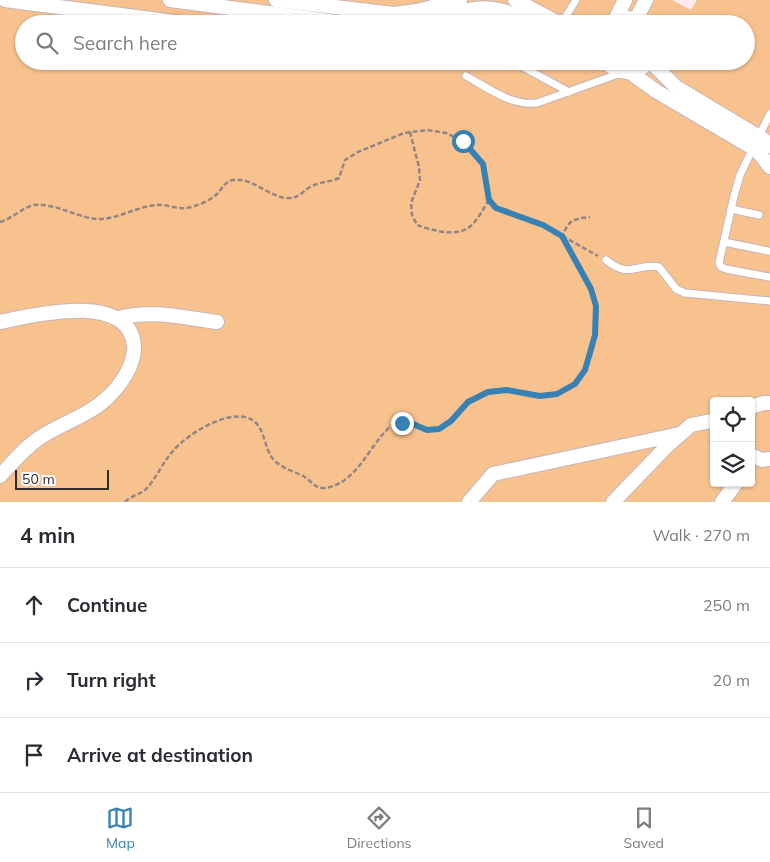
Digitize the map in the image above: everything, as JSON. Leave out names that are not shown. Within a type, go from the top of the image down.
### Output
[{"type":"street","points":[[5,0],[121,15]]},
{"type":"street","points":[[170,0],[283,15]]},
{"type":"street","points":[[276,0],[354,11],[394,14],[417,11],[460,0]]},
{"type":"street","points":[[515,0],[543,15]]},
{"type":"street","points":[[616,15],[625,0]]},
{"type":"street","points":[[642,15],[646,0]]},
{"type":"street","points":[[448,15],[486,8],[515,15]]},
{"type":"street","points":[[615,70],[627,72],[656,91],[756,143],[770,146]]},
{"type":"street","points":[[627,72],[634,70]]},
{"type":"street","points":[[659,70],[676,87],[756,143],[760,154],[770,167]]},
{"type":"street","points":[[0,322],[38,314],[66,312],[108,314],[119,318],[125,325],[132,338],[133,351],[129,367],[117,387],[107,398],[91,410],[42,436],[30,445],[0,476]]},
{"type":"street","points":[[119,318],[133,314],[149,314],[217,322]]},
{"type":"street","points":[[755,406],[770,403]]},
{"type":"street","points":[[614,502],[680,434],[691,426],[710,422]]},
{"type":"street","points":[[469,502],[493,474],[680,434]]},
{"type":"street","points":[[755,458],[762,460],[770,459]]},
{"type":"street","points":[[722,502],[733,487]]},
{"type":"lane","points":[[566,15],[576,0]]},
{"type":"lane","points":[[529,70],[569,92]]},
{"type":"lane","points":[[466,76],[519,103],[537,103],[627,72]]},
{"type":"lane","points":[[769,278],[720,267],[719,263],[740,175],[770,114]]},
{"type":"lane","points":[[731,209],[759,215]]},
{"type":"lane","points":[[724,242],[768,251]]},
{"type":"lane","points":[[606,260],[622,270],[659,267],[676,289],[685,293],[770,301]]},
{"type":"path","points":[[0,222],[9,220],[31,206],[46,205],[97,219],[111,218],[137,209],[159,205],[186,208],[204,202],[216,195],[224,183],[235,180],[251,183],[273,194],[287,198],[300,196],[310,187],[322,182],[332,182],[339,178],[345,160],[358,152],[404,133],[428,130],[446,133],[463,141],[483,164],[489,200],[496,208],[543,225],[606,260]]},
{"type":"path","points":[[410,132],[419,167],[420,180],[411,203],[412,215],[417,225],[428,229],[461,231],[469,228],[489,200]]},
{"type":"path","points":[[125,502],[145,490],[156,478],[173,450],[205,425],[229,417],[245,417],[256,423],[273,459],[287,469],[305,477],[315,487],[324,488],[352,476],[377,441],[392,425],[402,423],[413,424],[427,430],[439,429],[451,421],[468,402],[488,392],[507,390],[540,396],[557,394],[575,384],[588,362],[595,335],[596,306],[591,289],[562,236],[566,225],[574,219],[590,217]]},
{"type":"shaded area","points":[[0,0],[672,0],[691,10],[697,0],[770,0],[770,502],[0,502]]},
{"type":"route","points":[[402,423],[413,424],[427,430],[439,429],[451,421],[468,402],[488,392],[507,390],[540,396],[557,394],[575,384],[585,370],[595,335],[596,306],[591,289],[562,236],[543,225],[496,208],[489,200],[483,164],[463,141]]}]
